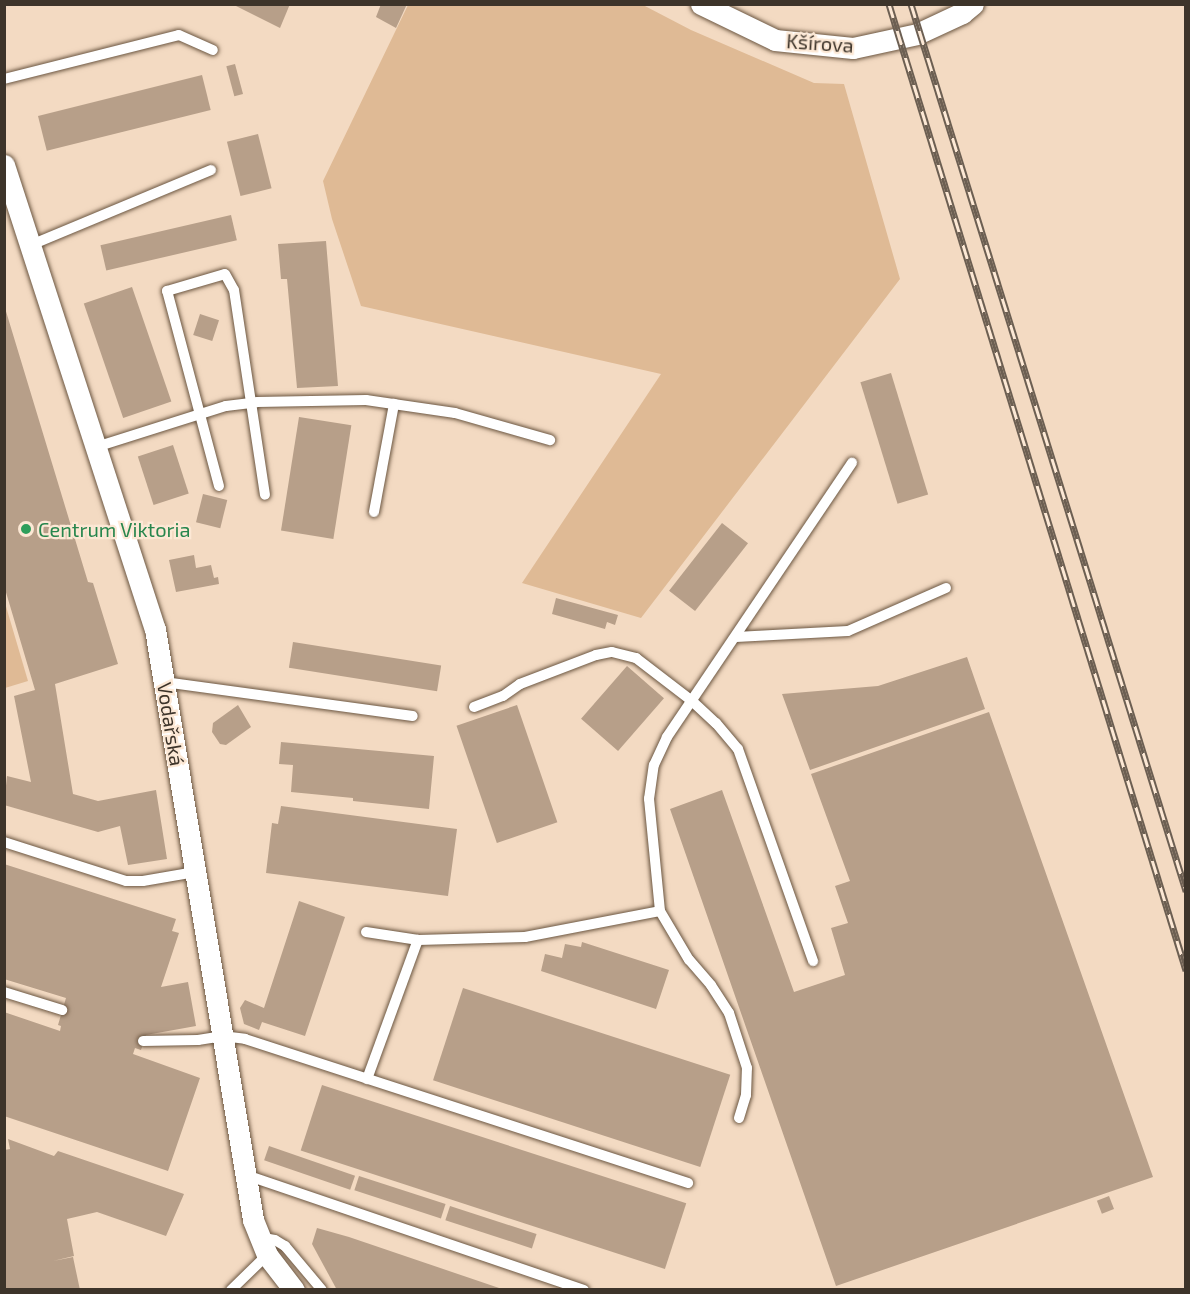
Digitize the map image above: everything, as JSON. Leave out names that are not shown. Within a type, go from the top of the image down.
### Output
[{"type":"street","name":"Kšírova","points":[[701,4],[775,40],[853,48],[917,34],[962,13],[974,4]]},
{"type":"street","name":"Vodařská","points":[[4,165],[155,629],[245,1175],[262,1246],[294,1290]]},
{"type":"lane","points":[[4,79],[179,35],[213,50]]},
{"type":"lane","points":[[31,245],[211,170]]},
{"type":"lane","points":[[219,486],[167,291],[225,274],[234,290],[265,495]]},
{"type":"lane","points":[[96,447],[226,406],[251,403],[366,400],[454,412],[550,440]]},
{"type":"lane","points":[[374,512],[394,404]]},
{"type":"lane","points":[[739,1118],[746,1095],[747,1068],[729,1013],[711,985],[689,960],[660,911],[649,800],[654,765],[668,737],[692,700],[852,463]]},
{"type":"lane","points":[[736,637],[848,631],[946,588]]},
{"type":"lane","points":[[474,707],[503,696],[520,684],[612,652],[636,658],[692,700],[738,749],[813,961]]},
{"type":"lane","points":[[164,682],[413,716]]},
{"type":"lane","points":[[4,842],[126,881],[143,881],[195,872]]},
{"type":"lane","points":[[366,932],[418,940],[525,937],[660,911]]},
{"type":"lane","points":[[368,1079],[418,940]]},
{"type":"lane","points":[[4,992],[62,1010]]},
{"type":"lane","points":[[144,1041],[198,1040],[222,1036],[245,1039],[688,1183]]},
{"type":"lane","points":[[245,1175],[584,1290]]},
{"type":"lane","points":[[231,1290],[262,1246],[275,1240],[285,1246],[322,1290]]},
{"type":"shaded area","points":[[408,5],[643,5],[691,30],[814,83],[844,84],[900,279],[641,618],[522,583],[661,374],[361,306],[332,219],[323,181]]},
{"type":"shaded area","points":[[5,603],[28,681],[4,688]]},
{"type":"building","points":[[232,4],[290,4],[280,28]]},
{"type":"building","points":[[381,4],[407,4],[396,28],[376,17]]},
{"type":"building","points":[[235,64],[243,94],[234,96],[226,66]]},
{"type":"building","points":[[202,75],[211,110],[47,151],[38,116]]},
{"type":"building","points":[[258,134],[272,188],[240,196],[227,142]]},
{"type":"building","points":[[231,215],[237,240],[106,270],[100,245]]},
{"type":"building","points":[[326,241],[338,386],[297,388],[287,279],[281,279],[278,244]]},
{"type":"building","points":[[132,287],[171,401],[123,418],[84,304]]},
{"type":"building","points":[[5,308],[88,582],[93,583],[118,664],[55,684],[73,794],[98,801],[156,790],[167,859],[128,865],[120,826],[98,832],[4,805],[7,776],[31,782],[14,696],[35,690],[5,589]]},
{"type":"building","points":[[200,314],[219,320],[212,341],[193,335]]},
{"type":"building","points":[[891,373],[928,494],[898,504],[860,382]]},
{"type":"building","points":[[299,417],[351,425],[333,539],[281,531]]},
{"type":"building","points":[[173,445],[189,494],[154,505],[138,456]]},
{"type":"building","points":[[203,494],[227,500],[220,528],[196,522]]},
{"type":"building","points":[[722,523],[748,543],[695,611],[669,591]]},
{"type":"building","points":[[194,555],[196,568],[211,565],[214,578],[218,577],[219,584],[176,592],[169,560]]},
{"type":"building","points":[[556,598],[618,615],[615,625],[607,622],[605,629],[552,614]]},
{"type":"building","points":[[293,642],[441,665],[437,691],[289,668]]},
{"type":"building","points":[[967,657],[985,709],[810,770],[782,694],[878,686]]},
{"type":"building","points":[[627,666],[664,698],[618,751],[581,719]]},
{"type":"building","points":[[238,705],[251,727],[226,745],[220,744],[212,732],[213,723]]},
{"type":"building","points":[[517,705],[557,822],[497,843],[456,726]]},
{"type":"building","points":[[989,712],[1153,1177],[836,1286],[670,809],[722,790],[794,992],[845,975],[831,928],[848,923],[835,886],[850,881],[811,774]]},
{"type":"building","points":[[281,742],[434,756],[429,809],[291,792],[293,765],[279,764]]},
{"type":"building","points":[[281,806],[457,829],[448,896],[266,873],[272,823],[278,824]]},
{"type":"building","points":[[4,864],[176,919],[172,931],[179,933],[161,987],[188,982],[196,1026],[146,1035],[141,1050],[135,1048],[133,1054],[200,1078],[168,1171],[4,1116],[4,1012],[60,1031],[61,1026],[58,1025],[66,998],[4,979]]},
{"type":"building","points":[[299,901],[345,917],[305,1036],[262,1022],[259,1030],[244,1024],[240,1008],[245,1000],[264,1008]]},
{"type":"building","points":[[582,942],[669,970],[656,1009],[541,971],[545,954],[562,958],[565,944],[581,947]]},
{"type":"building","points":[[463,988],[730,1075],[700,1167],[433,1080]]},
{"type":"building","points":[[322,1085],[686,1203],[665,1269],[301,1151]]},
{"type":"building","points":[[8,1139],[54,1156],[58,1151],[184,1194],[166,1236],[97,1212],[67,1219],[74,1256],[53,1261],[73,1257],[80,1290],[4,1290],[4,1150],[10,1149]]},
{"type":"building","points":[[269,1146],[355,1176],[350,1190],[264,1160]]},
{"type":"building","points":[[359,1176],[446,1204],[441,1218],[354,1190]]},
{"type":"building","points":[[1109,1196],[1114,1209],[1102,1214],[1097,1201]]},
{"type":"building","points":[[450,1206],[537,1234],[532,1248],[445,1220]]},
{"type":"building","points":[[317,1228],[505,1290],[337,1290],[312,1244]]},
{"type":"railway","points":[[889,4],[1186,970]]},
{"type":"railway","points":[[911,4],[1186,891]]},
{"type":"place","name":"Centrum Viktoria","points":[[26,529]]}]
